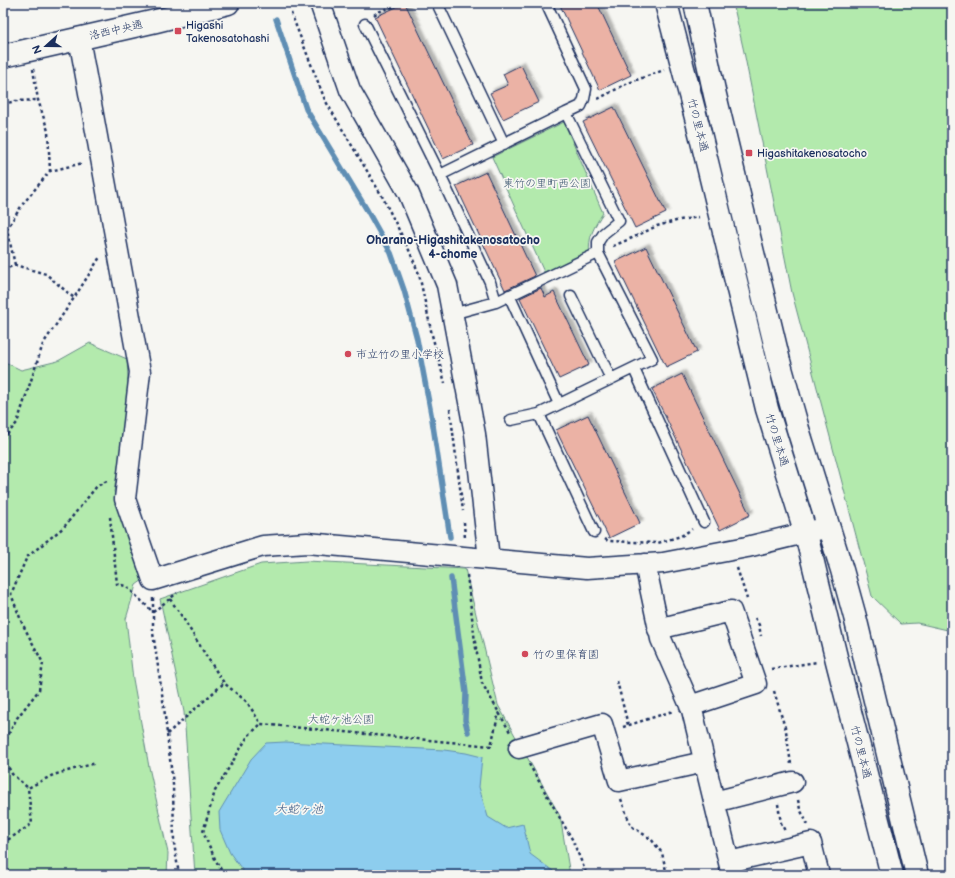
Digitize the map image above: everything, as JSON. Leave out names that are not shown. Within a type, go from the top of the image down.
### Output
[{"type":"street","name":"洛西中央通","points":[[3,56],[228,3]]},
{"type":"street","points":[[320,3],[350,90],[408,192],[447,285],[474,434],[489,559]]},
{"type":"street","name":"竹の里本通","points":[[666,3],[700,133],[766,402],[777,443],[806,534],[892,875]]},
{"type":"street","name":"竹の里本通","points":[[695,3],[715,94],[779,361],[855,617],[917,875]]},
{"type":"street","points":[[79,38],[140,372],[125,500],[153,580],[263,546],[307,543],[587,568],[663,563],[732,550],[828,528]]},
{"type":"street","points":[[645,564],[661,640],[692,710],[731,868],[811,843],[819,875]]},
{"type":"street","points":[[658,629],[732,611],[756,684],[690,706]]},
{"type":"street","points":[[519,748],[602,724],[619,781],[704,762]]},
{"type":"street","points":[[714,802],[793,782]]},
{"type":"lane","points":[[437,3],[504,144]]},
{"type":"lane","points":[[440,175],[581,106],[586,89],[546,3]]},
{"type":"lane","points":[[366,24],[440,175],[490,282],[496,302]]},
{"type":"lane","points":[[511,420],[539,414],[652,359],[598,253],[598,242],[604,233],[619,221],[566,113]]},
{"type":"lane","points":[[452,314],[496,302],[598,253]]},
{"type":"lane","points":[[509,295],[560,404]]},
{"type":"lane","points":[[571,296],[611,379]]},
{"type":"lane","points":[[634,369],[704,522]]},
{"type":"lane","points":[[539,414],[594,532]]},
{"type":"path","points":[[366,24],[378,12],[403,3]]},
{"type":"path","points":[[291,13],[325,100],[382,196],[412,256],[419,274],[432,335],[446,387]]},
{"type":"path","points":[[33,68],[38,100],[48,131],[50,171]]},
{"type":"path","points":[[581,106],[593,102],[626,84],[664,70]]},
{"type":"path","points":[[3,104],[16,101],[38,100]]},
{"type":"path","points":[[15,265],[7,229],[22,205],[50,171],[101,159]]},
{"type":"path","points":[[598,253],[657,226],[699,217]]},
{"type":"path","points":[[3,439],[17,423],[43,344],[115,233]]},
{"type":"path","points":[[3,270],[15,265],[46,274],[74,298]]},
{"type":"path","points":[[450,409],[465,542]]},
{"type":"path","points":[[3,745],[16,718],[39,690],[43,663],[22,623],[11,594],[27,558],[64,527],[97,486],[129,468]]},
{"type":"path","points":[[110,515],[117,584],[126,586],[153,612]]},
{"type":"path","points":[[594,532],[608,541],[658,543],[681,536],[704,522]]},
{"type":"path","points":[[466,569],[475,642],[482,683],[572,839],[587,875]]},
{"type":"path","points":[[153,580],[153,633],[167,734],[172,784],[174,843],[179,875]]},
{"type":"path","points":[[153,612],[181,590]]},
{"type":"path","points":[[170,598],[224,684],[247,702],[261,724]]},
{"type":"path","points":[[770,669],[824,661]]},
{"type":"path","points":[[616,681],[628,725]]},
{"type":"path","points":[[167,734],[224,684]]},
{"type":"path","points":[[605,732],[690,706]]},
{"type":"path","points":[[224,875],[203,832],[215,791],[248,736],[261,724],[491,746],[498,712]]},
{"type":"path","points":[[3,757],[12,774],[28,788],[32,824],[3,843]]},
{"type":"path","points":[[28,788],[52,775],[96,763]]},
{"type":"path","points":[[619,781],[621,802],[631,826],[651,839],[662,853],[667,875]]},
{"type":"path","points":[[793,782],[800,809],[809,827],[811,843]]},
{"type":"path","points":[[774,787],[782,823],[792,848]]},
{"type":"green space","points":[[733,3],[952,3],[952,631],[917,623],[901,624],[872,596],[792,293]]},
{"type":"green space","name":"東竹の里町西公園","points":[[564,122],[603,213],[591,237],[589,248],[590,254],[544,272],[492,157]]},
{"type":"green space","points":[[90,343],[127,359],[129,401],[114,492],[121,502],[143,580],[136,585],[126,619],[133,679],[149,767],[168,853],[167,875],[3,875],[3,361],[21,370],[58,361]]},
{"type":"green space","name":"大蛇ケ池公園","points":[[307,561],[465,569],[498,705],[560,816],[570,875],[195,875],[184,712],[160,599],[261,564]]},
{"type":"green space","points":[[952,730],[952,776],[947,738]]},
{"type":"water","name":"大蛇ヶ池","points":[[285,742],[444,750],[482,757],[479,787],[488,817],[506,828],[523,824],[530,854],[553,871],[553,875],[246,875],[230,853],[220,830],[219,812],[251,759],[266,743]]},
{"type":"building","points":[[405,3],[473,145],[443,159],[375,17]]},
{"type":"building","points":[[559,3],[597,3],[631,75],[600,90]]},
{"type":"building","points":[[521,65],[539,102],[503,119],[490,93],[508,85],[503,74]]},
{"type":"building","points":[[614,107],[666,213],[635,228],[583,122]]},
{"type":"building","points":[[486,172],[535,276],[505,290],[456,186]]},
{"type":"building","points":[[646,247],[697,352],[666,367],[615,262]]},
{"type":"building","points":[[541,288],[545,297],[554,292],[589,365],[559,379],[520,298]]},
{"type":"building","points":[[682,374],[750,515],[720,530],[652,389]]},
{"type":"building","points":[[588,415],[640,523],[609,538],[556,430]]},
{"type":"waterway","points":[[276,19],[306,109],[391,253],[404,290],[417,339],[432,419],[450,537]]},
{"type":"waterway","points":[[451,578],[466,693],[465,720],[468,732]]},
{"type":"place","name":"Higashi Takenosatohashi","points":[[178,31]]},
{"type":"place","name":"Higashitakenosatocho","points":[[749,153]]},
{"type":"place","name":"市立竹の里小学校","points":[[348,354]]},
{"type":"place","name":"竹の里保育園","points":[[525,654]]},
{"type":"district","name":"Oharano-Higashitakenosatocho 4-chome","points":[[453,247]]}]
